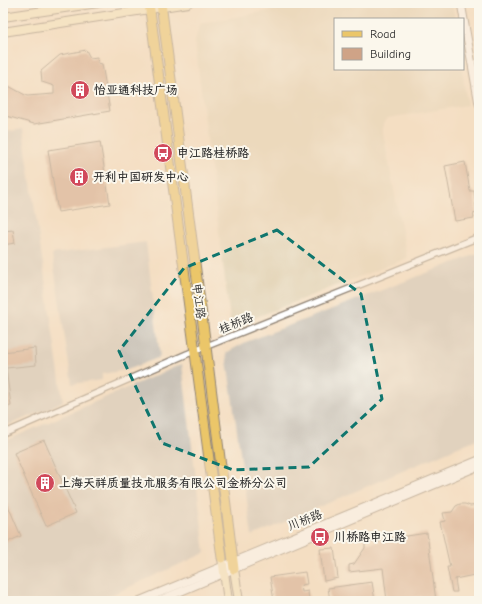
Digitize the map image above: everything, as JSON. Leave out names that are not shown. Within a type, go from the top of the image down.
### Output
[{"type":"main road","points":[[3,17],[98,3]]},
{"type":"main road","points":[[3,32],[149,6],[188,3]]},
{"type":"main road","name":"申江路","points":[[162,5],[239,601]]},
{"type":"main road","name":"申江路","points":[[149,6],[222,565],[228,601]]},
{"type":"street","points":[[462,3],[479,104]]},
{"type":"street","name":"桂桥路","points":[[3,434],[206,347],[479,237]]},
{"type":"street","name":"川桥路","points":[[234,565],[479,460]]},
{"type":"street","name":"川桥路","points":[[139,601],[222,565],[234,565],[479,466]]},
{"type":"street","name":"川桥路","points":[[158,601],[222,565]]},
{"type":"highlighted area","points":[[277,230],[361,294],[382,399],[309,467],[233,470],[162,443],[119,351],[184,268]]},
{"type":"shaded area","points":[[312,3],[452,3],[455,18],[334,18],[334,70],[462,70],[467,105],[388,118],[383,123],[383,133],[407,258],[231,327],[195,42],[201,23]]},
{"type":"shaded area","points":[[23,129],[63,401],[46,410],[3,427],[3,132]]},
{"type":"shaded area","points":[[146,242],[160,357],[127,370],[102,374],[102,380],[72,384],[52,254]]},
{"type":"shaded area","points":[[479,253],[479,438],[252,536],[226,353],[246,342]]},
{"type":"shaded area","points":[[182,364],[205,553],[98,601],[3,601],[3,442]]},
{"type":"building","name":"怡亚通科技广场","points":[[86,50],[90,58],[97,57],[98,63],[102,64],[110,111],[34,124],[3,115],[3,83],[27,96],[54,94],[54,86],[42,82],[41,71],[60,55]]},
{"type":"building","name":"开利中国研发中心","points":[[100,142],[110,204],[58,212],[48,150]]},
{"type":"building","points":[[465,162],[470,191],[474,191],[477,213],[473,214],[474,218],[455,221],[445,166]]},
{"type":"building","points":[[13,230],[15,243],[3,245],[3,231]]},
{"type":"building","points":[[35,348],[36,365],[6,368],[11,406],[3,407],[3,352]]},
{"type":"building","name":"上海天祥质量技术服务有限公司金桥分公司","points":[[44,440],[76,513],[46,526],[14,453]]},
{"type":"building","points":[[6,501],[21,536],[3,544],[3,502]]},
{"type":"building","points":[[460,504],[470,506],[479,505],[479,574],[455,579],[457,592],[452,592],[447,567],[450,567],[440,522],[445,521],[443,513],[452,512],[456,506]]},
{"type":"building","points":[[427,533],[436,601],[422,601],[421,596],[387,601],[383,568],[349,572],[349,565],[354,564],[365,548],[365,543],[380,542],[380,540]]},
{"type":"building","points":[[334,548],[338,578],[324,581],[320,549]]},
{"type":"building","points":[[305,572],[307,584],[301,585],[302,592],[308,591],[309,601],[274,601],[270,577]]},
{"type":"building","points":[[372,582],[375,601],[330,601],[328,588]]},
{"type":"place","name":"怡亚通科技广场","points":[[80,90]]},
{"type":"place","name":"申江路桂桥路","points":[[163,153]]},
{"type":"place","name":"开利中国研发中心","points":[[79,177]]},
{"type":"place","name":"上海天祥质量技术服务有限公司金桥分公司","points":[[45,483]]},
{"type":"place","name":"川桥路申江路","points":[[320,537]]}]
